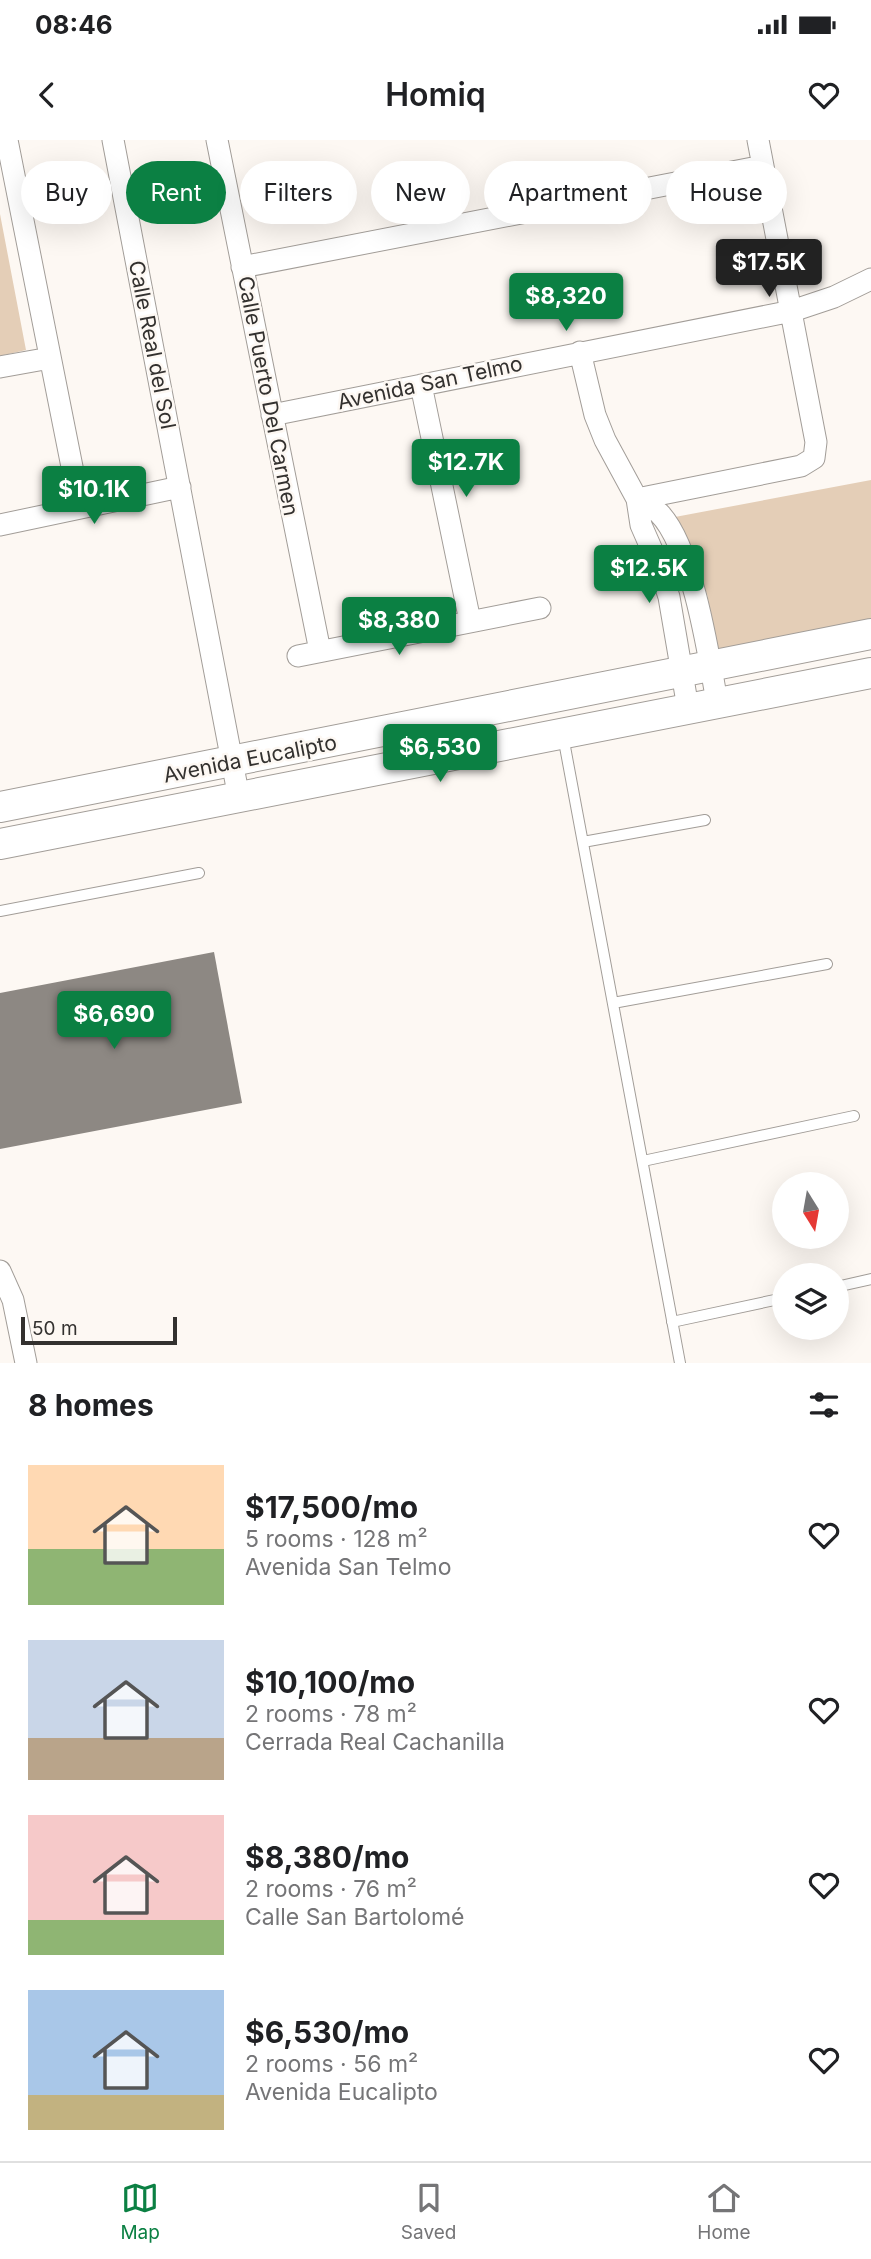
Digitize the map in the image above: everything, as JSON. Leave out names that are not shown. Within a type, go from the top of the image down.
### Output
[{"type":"street","points":[[7,140],[80,507]]},
{"type":"street","name":"Calle Real del Sol","points":[[113,140],[239,798]]},
{"type":"street","name":"Calle Puerto Del Carmen","points":[[217,140],[320,651]]},
{"type":"street","points":[[758,140],[762,161]]},
{"type":"street","points":[[243,267],[666,185]]},
{"type":"street","points":[[637,499],[801,466],[814,458],[817,442],[775,224]]},
{"type":"street","name":"Avenida San Telmo","points":[[272,415],[792,311],[834,298],[871,279]]},
{"type":"street","points":[[580,352],[595,415],[605,440],[637,499],[641,525],[669,597],[688,708]]},
{"type":"street","points":[[0,367],[50,358]]},
{"type":"street","points":[[421,385],[470,621]]},
{"type":"street","points":[[0,524],[180,486]]},
{"type":"street","points":[[637,499],[660,514],[680,548],[693,585],[717,702]]},
{"type":"street","points":[[298,656],[540,608]]},
{"type":"street","name":"Avenida Eucalipto","points":[[0,807],[233,763],[871,634]]},
{"type":"street","name":"Avenida Eucalipto","points":[[0,844],[871,673]]},
{"type":"street","points":[[0,1271],[12,1300],[26,1363]]},
{"type":"lane","points":[[562,733],[680,1363]]},
{"type":"lane","points":[[583,842],[705,820]]},
{"type":"lane","points":[[0,911],[199,873]]},
{"type":"lane","points":[[613,1003],[827,964]]},
{"type":"lane","points":[[642,1161],[854,1116]]},
{"type":"lane","points":[[849,1284],[871,1279]]},
{"type":"lane","points":[[673,1322],[772,1301]]},
{"type":"shaded area","points":[[0,214],[26,350],[0,356]]},
{"type":"shaded area","points":[[871,480],[871,628],[743,657],[718,648],[707,594],[675,517]]},
{"type":"building","points":[[214,952],[242,1103],[0,1149],[0,993]]}]
